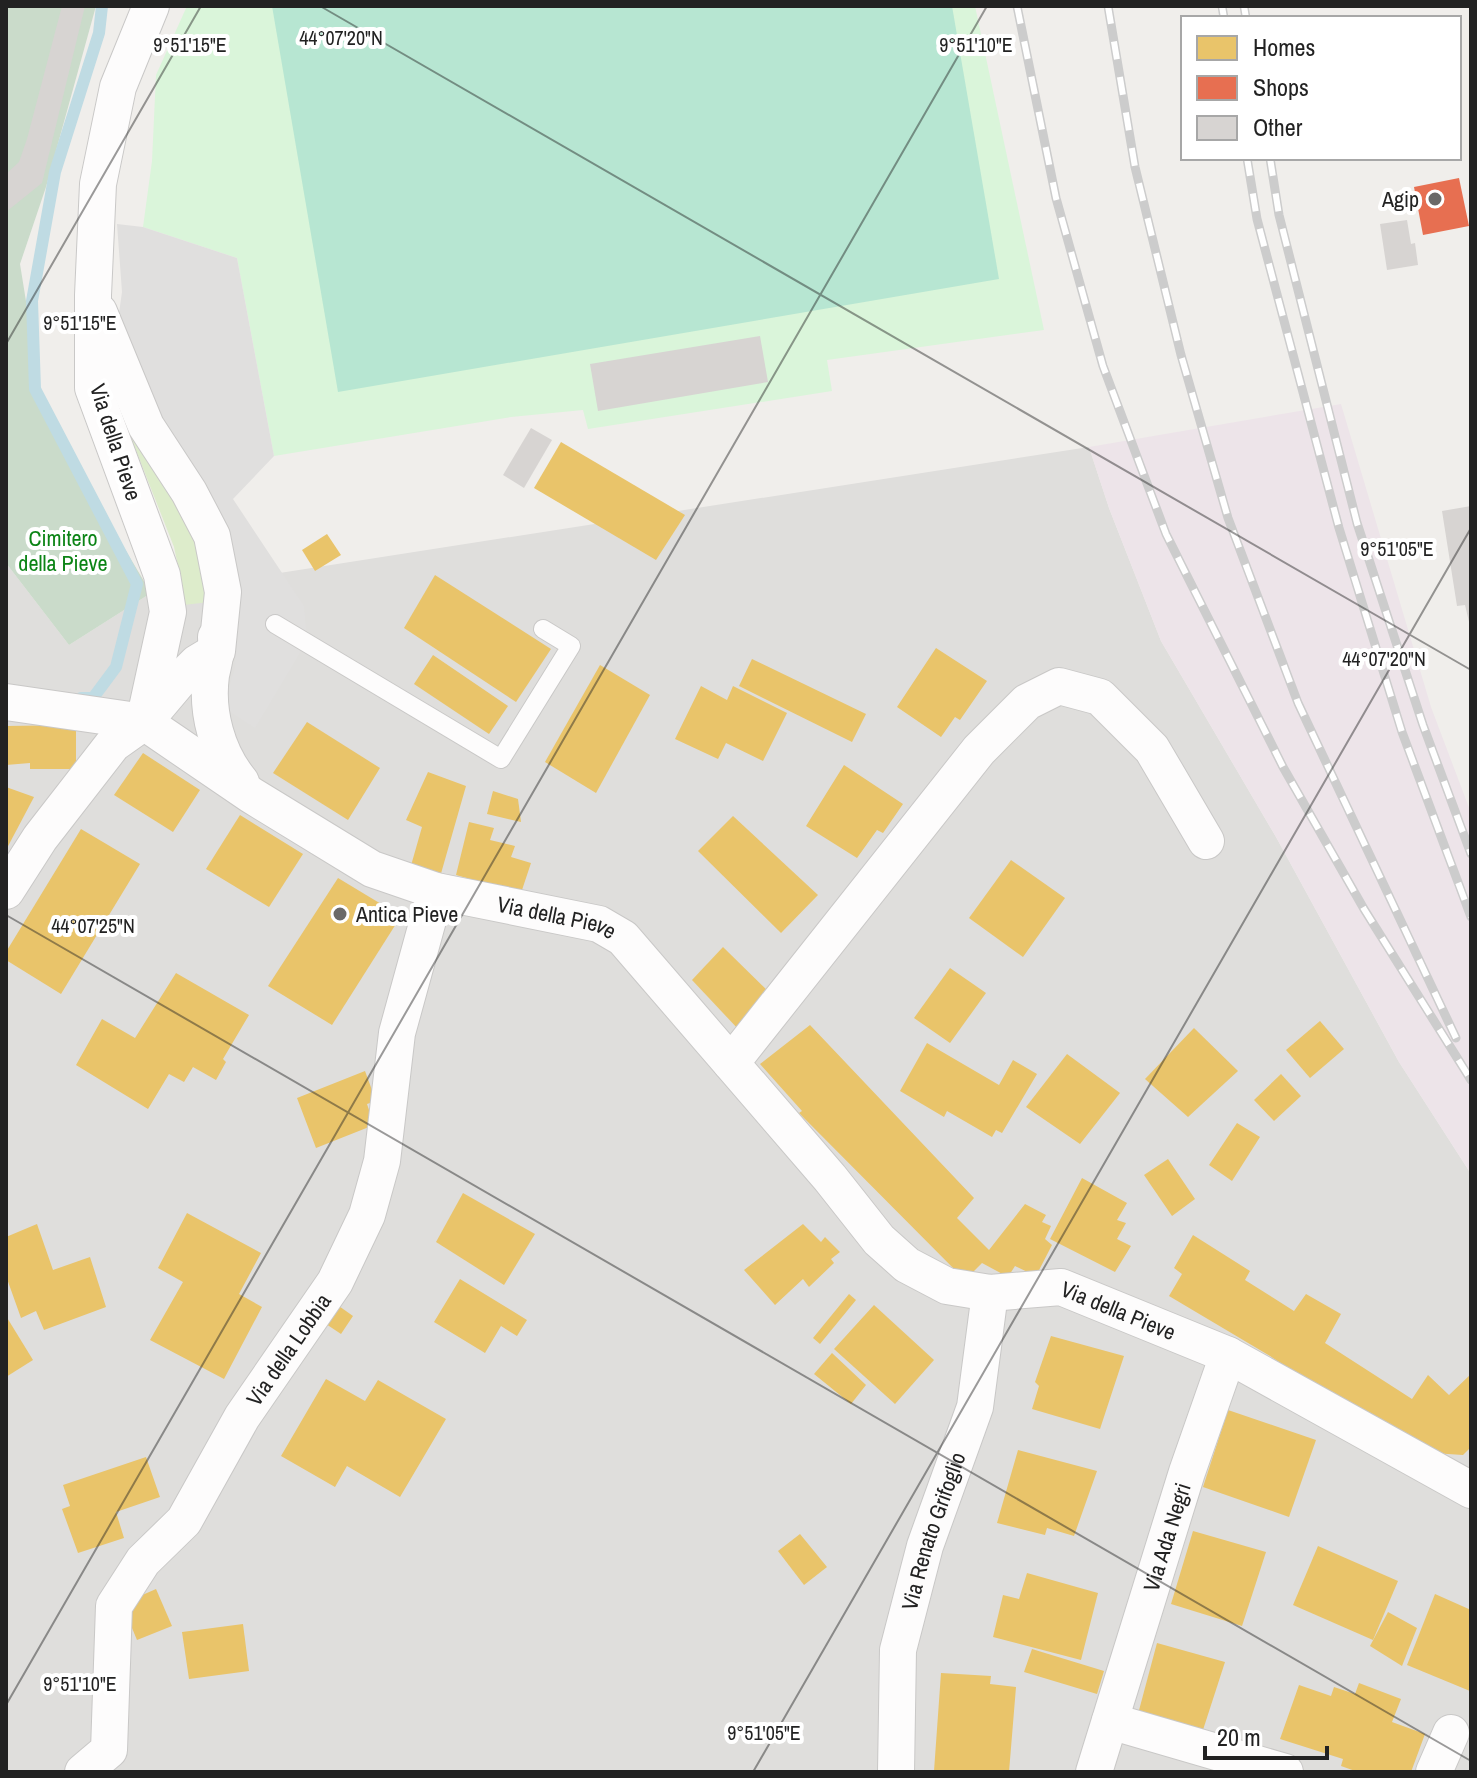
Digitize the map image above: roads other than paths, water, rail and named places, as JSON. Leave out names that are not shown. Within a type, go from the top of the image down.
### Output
[{"type":"street","name":"Via della Pieve","points":[[151,6],[118,87],[112,114],[98,184],[93,295],[93,388],[162,575],[168,612],[144,722],[251,795],[372,869],[436,891],[599,924],[623,938],[889,1249],[907,1265],[947,1286],[990,1293],[1061,1287],[1228,1355],[1471,1490]]},
{"type":"street","name":"Via della Pieve","points":[[93,295],[146,426],[189,492],[212,536],[223,592],[210,702],[222,752],[251,795]]},
{"type":"street","points":[[6,891],[40,838],[113,744],[144,722],[197,663],[217,651],[216,637],[210,626],[198,619],[186,618],[173,622],[165,632]]},
{"type":"street","points":[[731,1063],[979,750],[1027,702],[1059,686],[1100,697],[1152,749],[1206,841]]},
{"type":"street","points":[[6,702],[144,722]]},
{"type":"street","name":"Via della Lobbia","points":[[83,1772],[109,1750],[114,1606],[143,1561],[184,1521],[242,1417],[335,1282],[367,1215],[382,1161],[397,1033],[436,891]]},
{"type":"street","name":"Via Renato Grifoglio","points":[[896,1772],[898,1650],[925,1546],[975,1407],[990,1293]]},
{"type":"street","name":"Via Ada Negri","points":[[1094,1772],[1187,1472],[1228,1355]]},
{"type":"street","points":[[1110,1721],[1285,1772]]},
{"type":"street","points":[[1434,1772],[1451,1733]]},
{"type":"lane","points":[[275,624],[501,759],[571,646],[543,629]]},
{"type":"waterway","points":[[81,698],[93,698],[116,667],[137,584],[35,389],[32,301],[55,172],[99,33],[102,6]]},
{"type":"railway","points":[[1017,6],[1056,198],[1103,366],[1166,534],[1283,767],[1364,909],[1471,1080]]},
{"type":"railway","points":[[1108,6],[1135,167],[1181,355],[1228,518],[1298,703],[1456,1038]]},
{"type":"railway","points":[[1222,6],[1224,16]]},
{"type":"railway","points":[[1244,6],[1246,16]]},
{"type":"railway","points":[[1247,160],[1257,219],[1339,528],[1402,732],[1471,917]]},
{"type":"railway","points":[[1270,160],[1279,215],[1357,523],[1423,725],[1471,854]]},
{"type":"place","name":"Agip","points":[[1435,199]]},
{"type":"place","name":"Antica Pieve","points":[[340,914]]},
{"type":"park label","name":"Cimitero della Pieve","points":[[63,550]]}]
